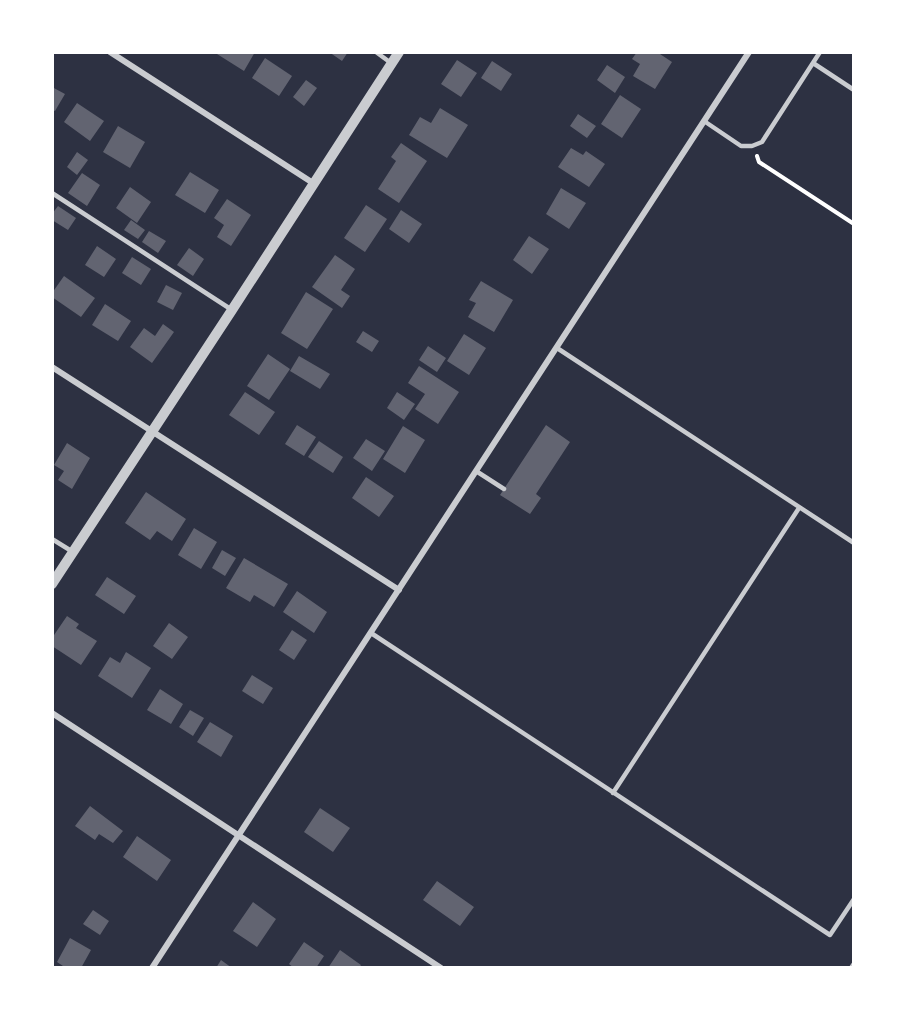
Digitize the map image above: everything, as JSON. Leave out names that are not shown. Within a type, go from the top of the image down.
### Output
[{"type":"street","points":[[110,52],[313,183]]},
{"type":"street","points":[[52,584],[399,52]]},
{"type":"street","points":[[152,968],[749,52]]},
{"type":"street","points":[[52,367],[399,590]]},
{"type":"street","points":[[52,713],[441,968]]},
{"type":"lane","points":[[376,52],[392,63]]},
{"type":"lane","points":[[704,121],[741,146],[752,146],[762,142],[820,52]]},
{"type":"lane","points":[[813,63],[854,90]]},
{"type":"lane","points":[[52,193],[232,310]]},
{"type":"lane","points":[[557,348],[854,543]]},
{"type":"lane","points":[[476,471],[504,489]]},
{"type":"lane","points":[[614,793],[799,508]]},
{"type":"lane","points":[[52,538],[73,552]]},
{"type":"lane","points":[[371,633],[830,935],[854,899]]},
{"type":"path","points":[[752,146],[759,162],[854,224]]},
{"type":"building","points":[[218,52],[255,52],[244,71],[217,54]]},
{"type":"building","points":[[329,52],[348,52],[342,61]]},
{"type":"building","points":[[637,52],[657,52],[672,62],[655,89],[633,76],[640,64],[632,59]]},
{"type":"building","points":[[265,58],[292,76],[279,96],[252,78]]},
{"type":"building","points":[[457,60],[477,73],[461,97],[441,84]]},
{"type":"building","points":[[492,61],[512,74],[501,91],[481,78]]},
{"type":"building","points":[[607,65],[625,77],[615,93],[597,80]]},
{"type":"building","points":[[306,80],[317,88],[304,106],[293,97]]},
{"type":"building","points":[[52,87],[65,94],[55,111],[52,110]]},
{"type":"building","points":[[620,95],[641,109],[622,138],[601,124]]},
{"type":"building","points":[[77,103],[104,121],[90,141],[64,122]]},
{"type":"building","points":[[440,108],[468,125],[447,158],[409,135],[420,117],[431,123]]},
{"type":"building","points":[[578,114],[596,126],[587,138],[570,126]]},
{"type":"building","points":[[118,126],[145,142],[130,168],[103,152]]},
{"type":"building","points":[[401,143],[427,161],[399,203],[378,189],[396,161],[391,157]]},
{"type":"building","points":[[571,148],[583,155],[586,151],[605,164],[589,187],[558,167]]},
{"type":"building","points":[[77,152],[88,160],[77,175],[67,167]]},
{"type":"building","points":[[190,172],[219,190],[205,213],[175,195]]},
{"type":"building","points":[[82,173],[100,185],[87,206],[68,193]]},
{"type":"building","points":[[130,187],[151,202],[137,223],[116,208]]},
{"type":"building","points":[[561,188],[586,203],[569,229],[546,214]]},
{"type":"building","points":[[227,199],[251,215],[231,246],[217,237],[224,225],[214,218]]},
{"type":"building","points":[[366,205],[387,219],[365,252],[344,238]]},
{"type":"building","points":[[58,206],[76,218],[68,230],[52,220],[52,214]]},
{"type":"building","points":[[401,210],[422,224],[409,243],[389,229]]},
{"type":"building","points":[[131,220],[145,230],[138,239],[124,230]]},
{"type":"building","points":[[149,231],[166,241],[158,253],[142,242]]},
{"type":"building","points":[[529,236],[549,249],[532,274],[513,260]]},
{"type":"building","points":[[97,246],[116,259],[104,277],[85,265]]},
{"type":"building","points":[[189,248],[204,259],[193,276],[177,265]]},
{"type":"building","points":[[335,255],[355,269],[341,290],[350,296],[342,308],[312,287]]},
{"type":"building","points":[[132,257],[151,269],[141,285],[122,273]]},
{"type":"building","points":[[64,276],[95,298],[81,317],[52,297],[52,293]]},
{"type":"building","points":[[481,281],[513,300],[494,332],[468,317],[476,303],[469,300]]},
{"type":"building","points":[[166,285],[182,293],[173,310],[157,302]]},
{"type":"building","points":[[306,292],[333,309],[307,349],[281,333]]},
{"type":"building","points":[[105,304],[131,321],[118,341],[92,325]]},
{"type":"building","points":[[163,324],[174,332],[152,363],[130,347],[144,328],[155,336]]},
{"type":"building","points":[[363,331],[379,341],[372,352],[356,342]]},
{"type":"building","points":[[464,334],[486,348],[469,375],[447,361]]},
{"type":"building","points":[[428,346],[446,358],[437,372],[419,360]]},
{"type":"building","points":[[268,354],[290,369],[269,400],[247,386]]},
{"type":"building","points":[[299,356],[330,374],[320,389],[290,371]]},
{"type":"building","points":[[419,366],[459,392],[438,424],[415,409],[425,394],[408,383]]},
{"type":"building","points":[[245,392],[275,412],[259,435],[229,415]]},
{"type":"building","points":[[397,392],[415,404],[404,420],[387,408]]},
{"type":"building","points":[[297,425],[316,437],[304,456],[285,444]]},
{"type":"building","points":[[546,425],[570,442],[536,494],[541,498],[530,514],[500,495]]},
{"type":"building","points":[[403,426],[425,440],[405,473],[383,459]]},
{"type":"building","points":[[366,439],[385,451],[372,471],[353,458]]},
{"type":"building","points":[[319,441],[343,457],[333,473],[308,457]]},
{"type":"building","points":[[67,443],[90,458],[72,489],[58,480],[64,471],[54,465]]},
{"type":"building","points":[[366,477],[394,496],[379,517],[352,498]]},
{"type":"building","points":[[146,492],[186,519],[172,541],[157,531],[150,540],[125,523]]},
{"type":"building","points":[[194,528],[217,542],[201,569],[178,555]]},
{"type":"building","points":[[222,550],[236,558],[225,576],[212,568]]},
{"type":"building","points":[[244,558],[288,584],[274,607],[254,595],[250,602],[226,588]]},
{"type":"building","points":[[107,577],[136,596],[124,614],[95,595]]},
{"type":"building","points":[[297,591],[327,612],[314,633],[283,612]]},
{"type":"building","points":[[67,616],[79,624],[76,628],[97,641],[81,665],[52,646],[52,638]]},
{"type":"building","points":[[169,623],[188,637],[172,659],[153,646]]},
{"type":"building","points":[[292,630],[307,640],[294,660],[279,650]]},
{"type":"building","points":[[126,652],[151,668],[132,698],[98,676],[110,657],[120,663]]},
{"type":"building","points":[[252,675],[273,688],[263,704],[242,691]]},
{"type":"building","points":[[160,689],[183,704],[171,724],[147,710]]},
{"type":"building","points":[[190,710],[204,718],[193,736],[179,727]]},
{"type":"building","points":[[210,722],[233,736],[221,757],[197,742]]},
{"type":"building","points":[[90,806],[123,831],[113,843],[99,834],[95,840],[75,826]]},
{"type":"building","points":[[320,808],[350,828],[333,852],[304,832]]},
{"type":"building","points":[[137,836],[171,860],[157,881],[123,857]]},
{"type":"building","points":[[437,881],[474,907],[460,926],[423,900]]},
{"type":"building","points":[[253,902],[276,919],[257,947],[233,931]]},
{"type":"building","points":[[93,910],[109,921],[100,935],[83,924]]},
{"type":"building","points":[[70,938],[91,950],[81,968],[66,968],[57,962]]},
{"type":"building","points":[[304,942],[324,956],[316,968],[294,968],[289,964]]},
{"type":"building","points":[[340,950],[361,965],[359,968],[328,968]]},
{"type":"building","points":[[221,960],[232,968],[216,968]]}]
